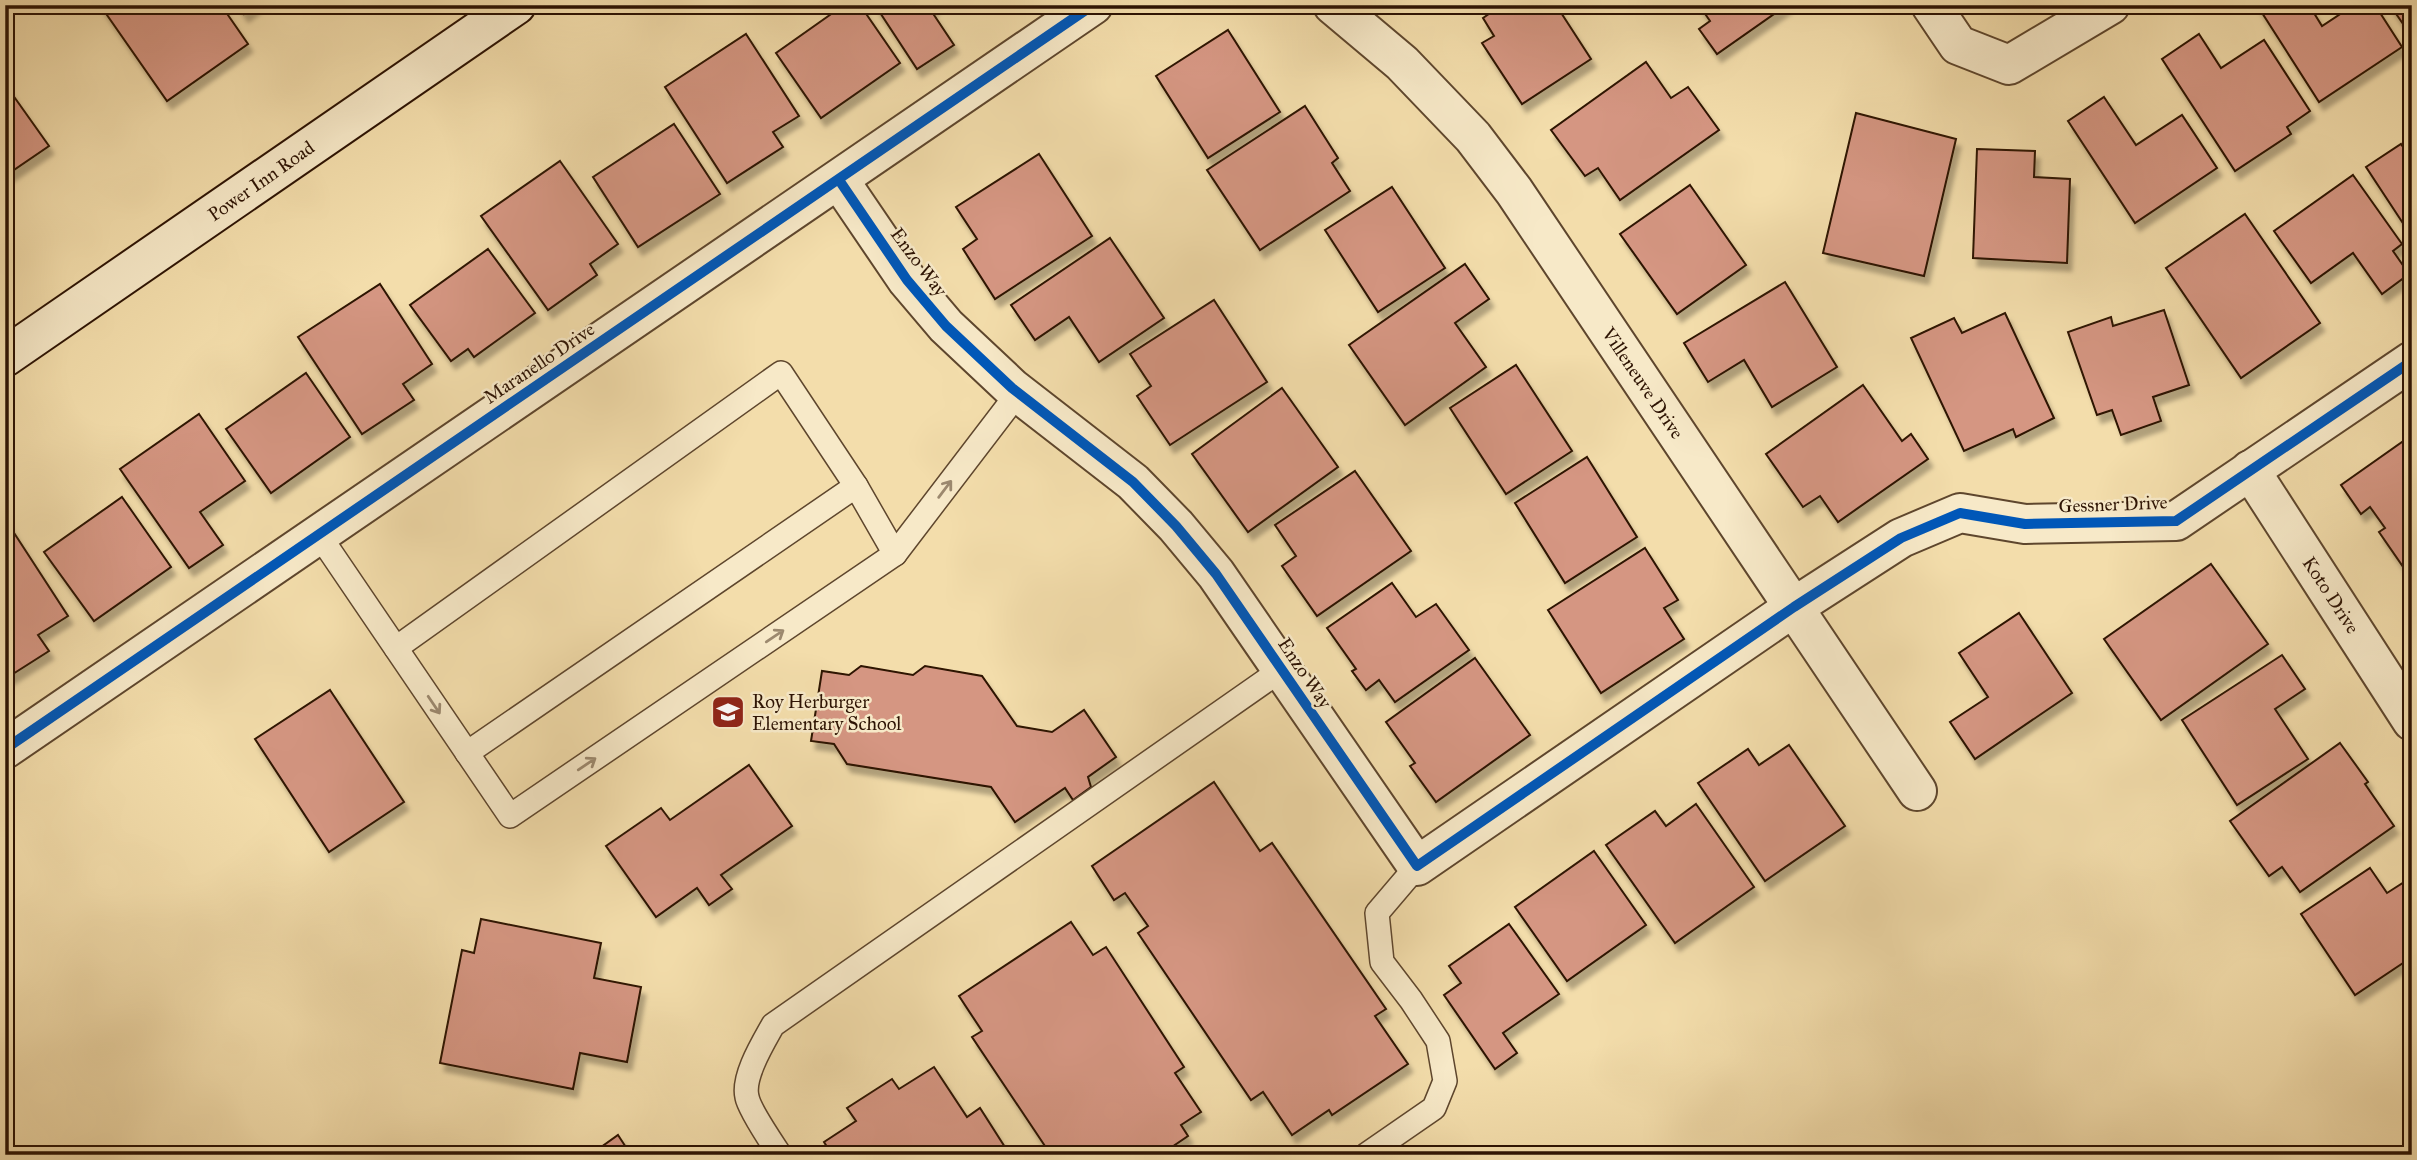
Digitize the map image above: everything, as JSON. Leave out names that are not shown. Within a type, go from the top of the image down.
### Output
[{"type":"street","name":"Power Inn Road","points":[[5,356],[516,5]]},
{"type":"street","name":"Maranello Drive","points":[[5,749],[1093,5]]},
{"type":"street","name":"Villeneuve Drive","points":[[1333,5],[1402,63],[1472,137],[1514,191],[1917,791]]},
{"type":"street","points":[[1931,5],[1958,45],[2009,65],[2110,5]]},
{"type":"street","name":"Enzo Way","points":[[839,180],[907,280],[946,326],[1018,393],[1133,482],[1176,526],[1216,574],[1417,866]]},
{"type":"street","name":"Gessner Drive","points":[[1794,607],[1901,538],[1960,513],[2025,524],[2176,521],[2412,361]]},
{"type":"street","name":"Koto Drive","points":[[2250,470],[2412,721]]},
{"type":"street","points":[[1417,866],[1794,607]]},
{"type":"lane","points":[[396,649],[781,373],[856,486],[895,554]]},
{"type":"lane","points":[[318,536],[510,816],[895,554],[1018,393]]},
{"type":"lane","points":[[467,753],[856,486]]},
{"type":"lane","points":[[780,1155],[768,1139],[746,1096],[752,1064],[773,1025],[1281,670]]},
{"type":"lane","points":[[1366,1155],[1434,1108],[1445,1081],[1438,1041],[1381,962],[1377,913],[1417,866]]},
{"type":"building","points":[[100,5],[221,5],[248,44],[167,101]]},
{"type":"building","points":[[238,5],[256,5],[244,14]]},
{"type":"building","points":[[844,5],[860,5],[900,63],[821,118],[776,53]]},
{"type":"building","points":[[875,5],[935,5],[930,9],[954,45],[917,69]]},
{"type":"building","points":[[1502,5],[1556,5],[1591,59],[1522,104],[1482,43],[1494,36],[1483,18]]},
{"type":"building","points":[[1699,5],[1787,5],[1717,54],[1699,29],[1710,21]]},
{"type":"building","points":[[2257,5],[2309,5],[2322,26],[2354,5],[2375,5],[2402,47],[2319,102]]},
{"type":"building","points":[[2390,5],[2412,5],[2412,33],[2410,34]]},
{"type":"building","points":[[1228,30],[1280,112],[1208,158],[1156,76]]},
{"type":"building","points":[[746,34],[799,116],[773,132],[783,147],[727,183],[665,87]]},
{"type":"building","points":[[2199,34],[2221,68],[2264,40],[2310,111],[2287,127],[2291,134],[2235,171],[2162,59]]},
{"type":"building","points":[[1646,62],[1671,98],[1688,87],[1719,130],[1620,200],[1598,168],[1585,176],[1551,130]]},
{"type":"building","points":[[5,84],[49,146],[5,176]]},
{"type":"building","points":[[2104,97],[2136,145],[2182,115],[2217,168],[2135,223],[2068,121]]},
{"type":"building","points":[[1305,106],[1338,158],[1332,163],[1350,191],[1260,250],[1207,170]]},
{"type":"building","points":[[1856,113],[1956,139],[1924,276],[1823,253]]},
{"type":"building","points":[[674,124],[720,194],[638,247],[593,177]]},
{"type":"building","points":[[2401,144],[2405,150],[2412,146],[2412,237],[2366,167]]},
{"type":"building","points":[[1977,149],[2035,151],[2034,177],[2070,179],[2067,263],[1973,258]]},
{"type":"building","points":[[1039,154],[1092,236],[995,299],[963,249],[977,239],[956,207]]},
{"type":"building","points":[[560,161],[618,244],[590,264],[597,275],[548,310],[481,216]]},
{"type":"building","points":[[2353,175],[2402,244],[2393,251],[2409,274],[2382,294],[2353,253],[2311,283],[2274,231]]},
{"type":"building","points":[[1690,185],[1746,265],[1677,314],[1620,234]]},
{"type":"building","points":[[1392,187],[1445,268],[1378,312],[1325,230]]},
{"type":"building","points":[[2245,214],[2320,323],[2241,378],[2166,268]]},
{"type":"building","points":[[1110,238],[1164,318],[1099,362],[1069,317],[1035,340],[1011,305]]},
{"type":"building","points":[[488,249],[535,313],[474,357],[468,349],[451,361],[410,305]]},
{"type":"building","points":[[1465,264],[1489,299],[1455,323],[1486,367],[1405,425],[1349,345]]},
{"type":"building","points":[[1785,282],[1837,367],[1772,407],[1744,360],[1708,382],[1684,343]]},
{"type":"building","points":[[380,284],[432,364],[403,384],[414,400],[362,434],[298,337]]},
{"type":"building","points":[[1214,300],[1267,382],[1170,445],[1137,396],[1151,386],[1130,354]]},
{"type":"building","points":[[2164,310],[2189,385],[2153,397],[2161,421],[2121,435],[2112,410],[2097,415],[2068,332],[2111,317],[2113,326]]},
{"type":"building","points":[[2005,313],[2054,418],[2016,437],[2013,429],[1964,451],[1911,338],[1954,318],[1962,333]]},
{"type":"building","points":[[1516,365],[1572,451],[1506,494],[1450,408]]},
{"type":"building","points":[[306,373],[350,437],[271,493],[226,429]]},
{"type":"building","points":[[1863,385],[1902,441],[1911,434],[1928,459],[1838,522],[1820,496],[1803,507],[1766,454]]},
{"type":"building","points":[[1282,388],[1338,467],[1248,532],[1192,454]]},
{"type":"building","points":[[199,414],[245,481],[200,512],[223,545],[189,568],[120,469]]},
{"type":"building","points":[[2412,435],[2412,567],[2406,571],[2379,532],[2385,528],[2370,507],[2361,514],[2341,485]]},
{"type":"building","points":[[1587,457],[1637,537],[1565,583],[1515,503]]},
{"type":"building","points":[[1355,471],[1411,551],[1317,616],[1282,566],[1296,556],[1275,525]]},
{"type":"building","points":[[122,497],[171,567],[94,621],[44,552]]},
{"type":"building","points":[[5,519],[68,616],[38,635],[49,651],[5,679]]},
{"type":"building","points":[[1645,548],[1678,600],[1664,608],[1684,639],[1601,693],[1548,610]]},
{"type":"building","points":[[2211,564],[2268,644],[2161,720],[2104,639]]},
{"type":"building","points":[[1392,583],[1416,617],[1436,604],[1469,650],[1395,702],[1379,680],[1366,690],[1352,671],[1356,669],[1327,628]]},
{"type":"building","points":[[2019,613],[2072,693],[1975,759],[1950,722],[1988,697],[1959,653]]},
{"type":"building","points":[[2282,655],[2305,689],[2275,709],[2308,759],[2237,805],[2182,720]]},
{"type":"building","points":[[1475,658],[1530,735],[1436,802],[1410,766],[1415,763],[1386,722]]},
{"type":"building","points":[[861,666],[913,675],[925,666],[982,676],[1017,726],[1052,732],[1084,710],[1116,757],[1088,777],[1091,787],[1073,800],[1065,788],[1015,822],[991,787],[847,764],[834,744],[811,741],[822,671],[849,675]]},
{"type":"building","points":[[330,690],[404,802],[329,852],[255,739]]},
{"type":"building","points":[[2340,743],[2368,782],[2365,784],[2394,826],[2300,892],[2282,867],[2269,876],[2230,821]]},
{"type":"building","points":[[1789,745],[1845,826],[1765,881],[1698,783],[1748,749],[1759,765]]},
{"type":"building","points":[[749,765],[792,826],[721,875],[732,889],[709,905],[697,888],[656,917],[606,846],[661,808],[670,820]]},
{"type":"building","points":[[1214,782],[1260,851],[1272,843],[1386,1009],[1375,1016],[1408,1064],[1332,1115],[1329,1110],[1292,1135],[1263,1092],[1251,1100],[1138,933],[1148,926],[1125,893],[1114,900],[1092,866]]},
{"type":"building","points":[[1696,804],[1754,887],[1675,943],[1606,845],[1655,811],[1666,826]]},
{"type":"building","points":[[1594,851],[1646,925],[1567,981],[1515,907]]},
{"type":"building","points":[[2370,868],[2387,893],[2409,879],[2412,884],[2412,957],[2355,995],[2301,914]]},
{"type":"building","points":[[481,919],[601,943],[594,978],[641,987],[627,1062],[580,1053],[573,1089],[440,1063],[462,950],[474,953]]},
{"type":"building","points":[[1071,922],[1093,955],[1106,947],[1184,1067],[1175,1073],[1201,1112],[1181,1125],[1188,1136],[1160,1155],[1067,1155],[1065,1151],[1051,1155],[972,1037],[982,1031],[959,996]]},
{"type":"building","points":[[1509,924],[1559,994],[1503,1033],[1517,1053],[1495,1069],[1444,995],[1461,983],[1449,966]]},
{"type":"building","points":[[934,1067],[967,1117],[980,1108],[1010,1155],[832,1155],[824,1142],[856,1121],[847,1108],[892,1079],[899,1089]]},
{"type":"building","points":[[618,1135],[631,1155],[590,1155]]},
{"type":"cycle path","points":[[5,749],[1093,5]]},
{"type":"cycle path","points":[[839,180],[907,280],[946,326],[1012,388],[1133,482],[1176,526],[1216,574],[1417,866],[1794,607],[1901,538],[1960,513],[2025,524],[2176,521],[2412,361]]},
{"type":"place","name":"Roy Herburger Elementary School","points":[[728,712]]}]
